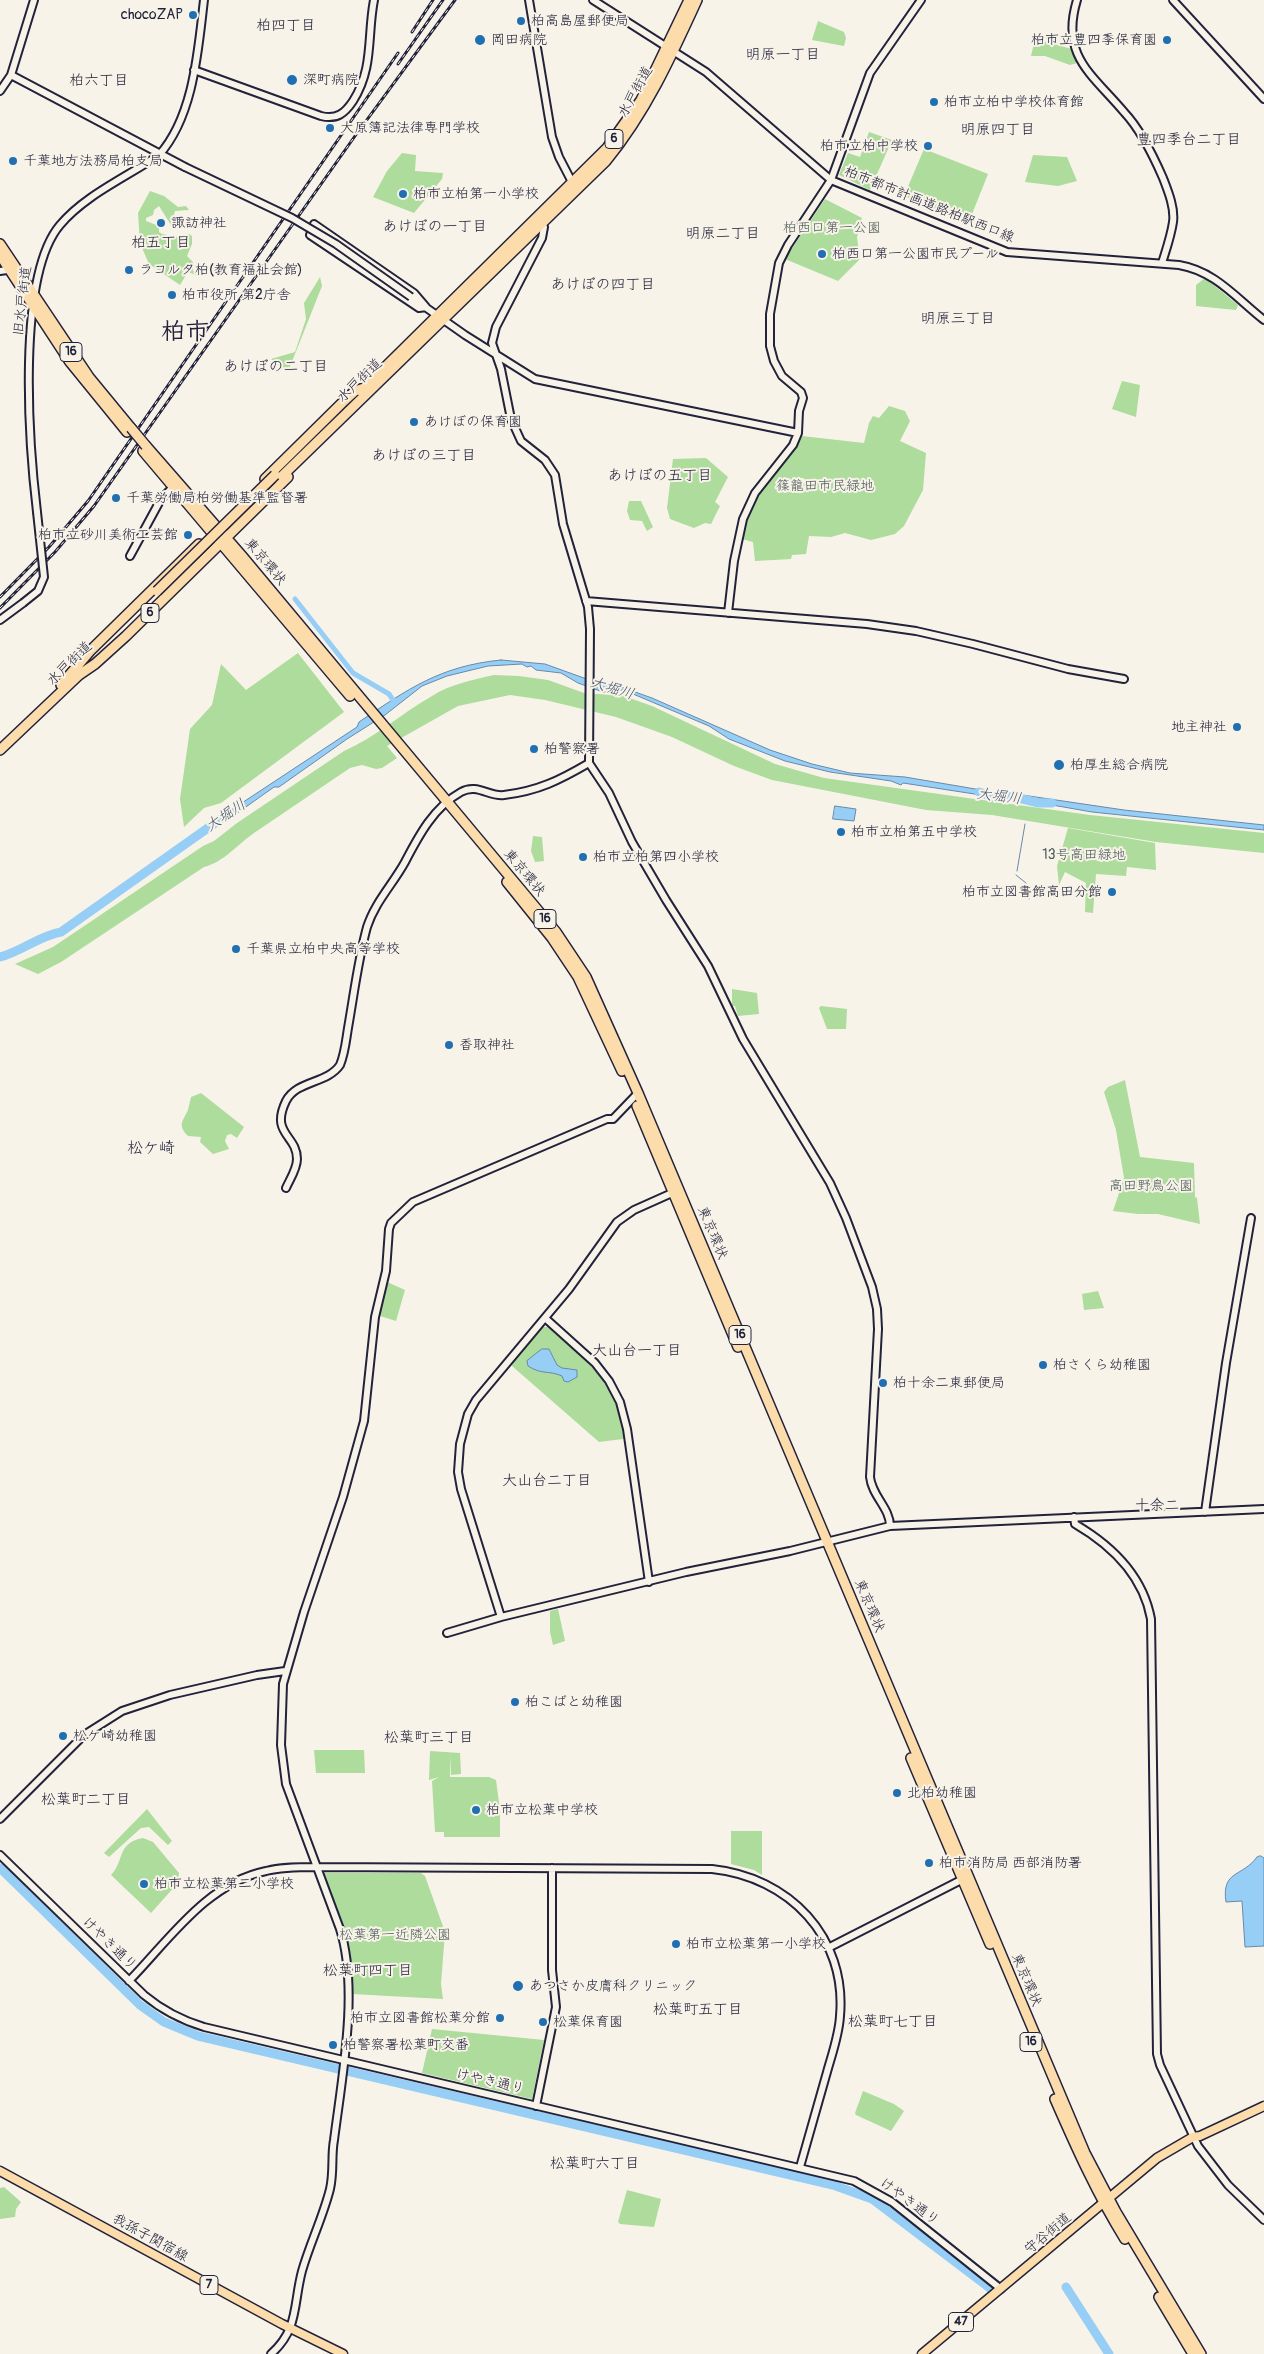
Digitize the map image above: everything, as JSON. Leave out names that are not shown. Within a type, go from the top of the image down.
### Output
[{"type":"highway","name":"水戸街道","points":[[671,48],[689,0]]},
{"type":"highway","name":"水戸街道","points":[[277,477],[354,406],[441,317],[574,187],[620,132],[671,48],[697,0]]},
{"type":"highway","name":"東京環状","points":[[0,244],[9,270],[35,298],[89,377],[129,430]]},
{"type":"highway","name":"東京環状","points":[[0,255],[70,362],[556,932],[572,955],[602,1011],[674,1190],[965,1879],[1106,2201],[1193,2354]]},
{"type":"highway","name":"水戸街道","points":[[0,748],[61,685],[277,477],[364,388],[441,317]]},
{"type":"highway","points":[[213,530],[342,403],[355,391],[364,388]]},
{"type":"highway","points":[[223,540],[322,444],[348,417],[354,406]]},
{"type":"highway","name":"6","points":[[61,685],[90,651],[213,530]]},
{"type":"highway","name":"6","points":[[76,677],[95,664],[126,636],[223,540]]},
{"type":"highway","name":"水戸街道","points":[[0,748],[76,677],[159,592]]},
{"type":"highway","name":"東京環状","points":[[1106,2201],[1201,2354]]},
{"type":"main road","name":"守谷街道","points":[[922,2354],[1157,2158],[1193,2137],[1198,2131],[1264,2100]]},
{"type":"main road","name":"守谷街道","points":[[1193,2137],[1200,2136],[1264,2106]]},
{"type":"main road","name":"我孫子関宿線","points":[[0,2170],[291,2328],[343,2354]]},
{"type":"street","points":[[0,91],[11,75],[34,0]]},
{"type":"street","name":"旧水戸街道","points":[[0,620],[38,591],[44,577],[29,405],[34,308],[42,258],[60,225],[80,206],[159,155],[169,143],[179,123],[194,70],[204,0]]},
{"type":"street","points":[[194,70],[321,116],[332,118],[339,116],[347,109],[365,80],[374,0]]},
{"type":"street","points":[[529,0],[552,137],[556,152],[574,187]]},
{"type":"street","name":"柏市都市計画道路柏駅西口線","points":[[592,0],[671,48],[706,72],[831,180],[1008,252],[1186,266],[1211,275],[1264,320]]},
{"type":"street","points":[[728,613],[734,561],[747,507],[761,484],[793,445],[798,432],[803,394],[782,376],[774,361],[770,346],[770,314],[779,263],[788,245],[831,180],[870,73],[920,0]]},
{"type":"street","points":[[1077,0],[1072,23],[1074,46],[1078,57],[1091,76],[1126,113],[1154,157],[1166,186],[1173,222],[1162,263]]},
{"type":"street","points":[[1173,0],[1264,98]]},
{"type":"street","points":[[11,75],[159,155],[300,223],[336,244],[411,297],[536,379],[798,432]]},
{"type":"street","points":[[539,221],[544,231],[540,243],[496,328],[492,343],[515,432],[525,445],[545,460],[554,475],[562,524],[586,601],[589,619],[588,763],[609,792],[632,842],[708,966],[736,1026],[830,1183],[846,1218],[877,1309],[878,1339],[870,1478],[872,1489],[889,1518],[890,1526]]},
{"type":"street","points":[[314,224],[414,293],[426,307],[420,308],[310,235],[314,224]]},
{"type":"street","points":[[130,556],[161,499],[175,484]]},
{"type":"street","points":[[586,601],[867,624],[916,631],[973,644],[1068,670],[1124,679]]},
{"type":"street","points":[[286,1188],[297,1157],[295,1149],[282,1129],[281,1121],[286,1103],[296,1090],[325,1079],[340,1065],[361,954],[371,916],[404,864],[415,841],[445,804],[467,789],[479,789],[490,794],[503,796],[543,787],[588,763]]},
{"type":"street","points":[[271,2354],[283,2342],[291,2328],[302,2269],[332,2177],[333,2141],[343,2067],[348,1988],[346,1952],[340,1929],[289,1795],[284,1775],[281,1746],[285,1671],[343,1497],[364,1421],[375,1318],[386,1271],[391,1223],[413,1202],[607,1119],[613,1119],[636,1096]]},
{"type":"street","points":[[501,1617],[461,1489],[458,1472],[460,1444],[468,1414],[476,1400],[579,1276],[602,1240],[617,1222],[634,1210],[674,1190]]},
{"type":"street","points":[[1205,1512],[1227,1354],[1252,1218]]},
{"type":"street","points":[[545,1318],[595,1363],[609,1381],[620,1402],[628,1429],[649,1582]]},
{"type":"street","points":[[446,1633],[501,1617],[890,1526],[1264,1509]]},
{"type":"street","points":[[1074,1517],[1075,1524],[1099,1538],[1125,1564],[1139,1585],[1149,1611],[1157,2054],[1160,2066],[1193,2137],[1228,2185],[1264,2220]]},
{"type":"street","points":[[0,1819],[84,1735],[115,1715],[138,1705],[170,1695],[257,1675],[285,1671]]},
{"type":"street","name":"けやき通り","points":[[0,1855],[129,1980],[162,2009],[193,2024],[343,2067],[536,2106],[854,2181],[881,2195],[1001,2289]]},
{"type":"street","points":[[129,1980],[200,1907],[228,1886],[264,1871],[316,1867],[552,1868],[712,1869],[744,1874],[790,1898],[814,1923],[828,1948],[840,1986],[839,2030],[800,2167]]},
{"type":"street","points":[[536,2106],[556,2007],[552,1970],[552,1868]]},
{"type":"street","points":[[828,1948],[965,1879]]},
{"type":"green space","points":[[818,21],[844,32],[846,38],[844,46],[812,40]]},
{"type":"green space","points":[[1035,39],[1072,49],[1077,63],[1070,65],[1045,56],[1031,56]]},
{"type":"green space","points":[[869,132],[892,140],[870,190],[839,175],[848,153],[860,157]]},
{"type":"green space","points":[[924,149],[988,174],[970,219],[964,221],[904,196]]},
{"type":"green space","points":[[402,153],[416,155],[415,171],[443,173],[442,179],[414,213],[373,197],[387,171]]},
{"type":"green space","points":[[1033,155],[1067,157],[1077,181],[1058,186],[1025,182]]},
{"type":"green space","points":[[150,191],[164,196],[178,207],[186,206],[189,210],[175,211],[171,225],[159,206],[154,210],[153,215],[146,218],[146,221],[159,226],[159,232],[162,234],[184,238],[189,234],[192,236],[192,244],[187,256],[193,262],[193,271],[200,274],[196,275],[188,272],[180,285],[149,264],[140,243],[138,213]]},
{"type":"green space","name":"柏西口第一公園","points":[[825,199],[862,218],[857,237],[860,259],[838,281],[785,259]]},
{"type":"green space","points":[[320,277],[322,286],[287,372],[271,359],[295,352],[306,319],[304,303]]},
{"type":"green space","points":[[1205,278],[1238,305],[1236,310],[1196,306],[1196,285]]},
{"type":"green space","points":[[1122,381],[1140,385],[1136,417],[1112,409]]},
{"type":"green space","name":"篠籠田市民緑地","points":[[889,406],[905,411],[910,421],[900,441],[926,453],[923,490],[904,526],[895,534],[871,540],[845,533],[831,537],[809,536],[806,554],[792,555],[791,559],[755,561],[753,542],[742,539],[756,495],[760,488],[782,465],[802,436],[864,443],[869,423],[873,416],[879,418]]},
{"type":"green space","points":[[706,458],[728,477],[715,502],[720,506],[711,524],[705,523],[694,528],[670,519],[667,508],[673,459]]},
{"type":"green space","points":[[629,501],[641,501],[653,527],[647,531],[642,521],[630,520],[627,511]]},
{"type":"green space","points":[[298,653],[344,712],[221,803],[204,808],[184,827],[180,799],[190,729],[212,705],[221,664],[246,690]]},
{"type":"green space","points":[[494,675],[548,680],[584,693],[624,696],[652,706],[775,764],[824,778],[1090,815],[1264,833],[1264,853],[1156,842],[992,815],[926,810],[772,780],[734,766],[672,737],[616,717],[545,700],[510,695],[458,706],[387,746],[397,758],[382,768],[376,769],[362,765],[350,768],[254,833],[224,857],[204,867],[61,962],[38,974],[15,964],[53,947],[203,846],[214,841],[237,823],[344,751],[367,739],[439,692],[454,685]]},
{"type":"green space","name":"13号高田緑地","points":[[1068,828],[1155,843],[1156,870],[1127,867],[1126,876],[1096,874],[1093,913],[1085,912],[1086,883],[1065,872],[1059,885],[1057,866]]},
{"type":"green space","points":[[533,836],[542,837],[544,861],[535,862],[531,851]]},
{"type":"green space","points":[[732,989],[757,993],[759,1014],[738,1016],[735,1006],[732,1006]]},
{"type":"green space","points":[[821,1006],[847,1009],[846,1029],[827,1029],[819,1008]]},
{"type":"green space","name":"高田野鳥公園","points":[[1125,1080],[1140,1157],[1194,1163],[1195,1197],[1197,1198],[1200,1224],[1158,1214],[1113,1211],[1124,1178],[1116,1130],[1104,1092],[1108,1087]]},
{"type":"green space","points":[[201,1093],[244,1127],[237,1138],[231,1134],[227,1135],[225,1141],[229,1149],[213,1154],[200,1142],[201,1137],[188,1136],[183,1129],[182,1123],[191,1097]]},
{"type":"green space","points":[[387,1282],[405,1290],[396,1321],[377,1315]]},
{"type":"green space","points":[[1098,1291],[1104,1308],[1084,1310],[1082,1294]]},
{"type":"green space","points":[[542,1327],[549,1327],[588,1362],[598,1375],[615,1402],[621,1418],[625,1437],[623,1439],[599,1442],[512,1366],[512,1363]]},
{"type":"green space","points":[[558,1609],[565,1641],[553,1645],[550,1632],[550,1611]]},
{"type":"green space","points":[[314,1750],[364,1750],[365,1773],[316,1773]]},
{"type":"green space","points":[[430,1751],[460,1753],[461,1774],[451,1775],[450,1755],[450,1777],[489,1777],[496,1780],[500,1810],[500,1837],[444,1837],[444,1832],[435,1832],[432,1781],[439,1777],[429,1780]]},
{"type":"green space","points":[[147,1809],[172,1841],[168,1845],[149,1827],[141,1828],[109,1857],[104,1853]]},
{"type":"green space","points":[[731,1831],[762,1831],[762,1875],[754,1870],[731,1864]]},
{"type":"green space","points":[[143,1838],[153,1842],[179,1873],[177,1884],[151,1913],[111,1875],[125,1848],[134,1840]]},
{"type":"green space","name":"松葉第一近隣公園","points":[[325,1873],[421,1873],[425,1876],[445,1932],[441,1984],[443,1999],[352,1994],[349,1947],[323,1875]]},
{"type":"green space","points":[[432,2029],[544,2040],[532,2099],[422,2073]]},
{"type":"green space","points":[[863,2091],[894,2104],[904,2111],[891,2131],[856,2115],[855,2113]]},
{"type":"green space","points":[[4,2187],[21,2202],[16,2209],[15,2217],[0,2219],[0,2188]]},
{"type":"green space","points":[[627,2190],[661,2199],[654,2227],[620,2224],[618,2222]]},
{"type":"water","points":[[501,660],[545,664],[595,682],[624,688],[652,698],[770,750],[812,764],[850,773],[905,777],[993,792],[994,797],[903,783],[901,785],[891,781],[830,772],[785,761],[729,739],[709,726],[623,690],[603,692],[578,683],[561,673],[536,670],[531,666],[527,667],[522,664],[488,666],[447,676],[422,686],[385,715],[279,787],[274,787],[236,814],[215,825],[213,822],[357,727],[359,722],[409,689],[460,668]]},
{"type":"water","points":[[1002,792],[1124,810],[1264,825],[1264,830],[1092,812],[1001,796]]},
{"type":"water","points":[[835,806],[856,809],[854,821],[833,819]]},
{"type":"water","points":[[542,1349],[549,1349],[557,1365],[562,1368],[577,1370],[577,1377],[568,1382],[564,1381],[562,1376],[537,1371],[528,1366],[527,1361]]},
{"type":"water","points":[[1261,1856],[1264,1858],[1264,1946],[1245,1947],[1242,1901],[1226,1902],[1225,1892],[1227,1884],[1234,1875]]},
{"type":"waterway","points":[[295,599],[353,673],[389,694],[395,703]]},
{"type":"waterway","name":"大堀川","points":[[979,792],[993,797],[1014,797],[1039,803],[1052,803]]},
{"type":"waterway","name":"大堀川","points":[[0,957],[61,932],[222,818]]},
{"type":"waterway","points":[[1017,871],[1025,824]]},
{"type":"waterway","points":[[1016,875],[1026,883],[1029,899]]},
{"type":"waterway","points":[[0,1868],[140,2005],[164,2022],[198,2036],[833,2185],[872,2199],[991,2289]]},
{"type":"waterway","points":[[1066,2287],[1109,2354]]},
{"type":"railway","points":[[412,32],[433,0]]},
{"type":"railway","points":[[398,64],[443,0]]},
{"type":"railway","points":[[0,608],[55,552],[94,506],[355,136],[455,0]]},
{"type":"railway","points":[[0,597],[49,547],[88,501],[398,53]]},
{"type":"place","name":"chocoZAP","points":[[193,15]]},
{"type":"place","name":"柏高島屋郵便局","points":[[521,21]]},
{"type":"place","name":"岡田病院","points":[[480,40]]},
{"type":"place","name":"柏市立豊四季保育園","points":[[1167,40]]},
{"type":"place","name":"深町病院","points":[[292,80]]},
{"type":"place","name":"柏市立柏中学校体育館","points":[[934,102]]},
{"type":"place","name":"大原簿記法律専門学校","points":[[330,128]]},
{"type":"place","name":"柏市立柏中学校","points":[[928,146]]},
{"type":"place","name":"千葉地方法務局柏支局","points":[[13,161]]},
{"type":"place","name":"柏市立柏第一小学校","points":[[403,194]]},
{"type":"place","name":"諏訪神社","points":[[161,223]]},
{"type":"place","name":"柏西口第一公園市民プール","points":[[822,254]]},
{"type":"place","name":"ラコルタ柏(教育福祉会館)","points":[[129,270]]},
{"type":"place","name":"柏市役所 第2庁舎","points":[[172,295]]},
{"type":"place","name":"あけぼの保育園","points":[[414,422]]},
{"type":"place","name":"千葉労働局柏労働基準監督署","points":[[116,498]]},
{"type":"place","name":"柏市立砂川美術工芸館","points":[[188,535]]},
{"type":"place","name":"地主神社","points":[[1237,727]]},
{"type":"place","name":"柏警察署","points":[[534,749]]},
{"type":"place","name":"柏厚生総合病院","points":[[1059,765]]},
{"type":"place","name":"柏市立柏第五中学校","points":[[841,832]]},
{"type":"place","name":"柏市立柏第四小学校","points":[[583,857]]},
{"type":"place","name":"柏市立図書館高田分館","points":[[1112,892]]},
{"type":"place","name":"千葉県立柏中央高等学校","points":[[236,949]]},
{"type":"place","name":"香取神社","points":[[449,1045]]},
{"type":"place","name":"柏さくら幼稚園","points":[[1043,1365]]},
{"type":"place","name":"柏十余二東郵便局","points":[[883,1383]]},
{"type":"place","name":"柏こばと幼稚園","points":[[515,1702]]},
{"type":"place","name":"松ケ崎幼稚園","points":[[63,1736]]},
{"type":"place","name":"北柏幼稚園","points":[[897,1793]]},
{"type":"place","name":"柏市立松葉中学校","points":[[476,1810]]},
{"type":"place","name":"柏市消防局 西部消防署","points":[[929,1863]]},
{"type":"place","name":"柏市立松葉第二小学校","points":[[144,1884]]},
{"type":"place","name":"柏市立松葉第一小学校","points":[[676,1944]]},
{"type":"place","name":"あつさか皮膚科クリニック","points":[[518,1986]]},
{"type":"place","name":"柏市立図書館松葉分館","points":[[500,2018]]},
{"type":"place","name":"松葉保育園","points":[[543,2022]]},
{"type":"place","name":"柏警察署松葉町交番","points":[[333,2045]]},
{"type":"district","name":"柏四丁目","points":[[286,26]]},
{"type":"district","name":"明原一丁目","points":[[783,55]]},
{"type":"district","name":"柏六丁目","points":[[99,81]]},
{"type":"district","name":"明原四丁目","points":[[998,130]]},
{"type":"district","name":"豊四季台二丁目","points":[[1189,140]]},
{"type":"district","name":"あけぼの一丁目","points":[[435,227]]},
{"type":"district","name":"明原二丁目","points":[[723,234]]},
{"type":"district","name":"柏五丁目","points":[[161,243]]},
{"type":"district","name":"あけぼの四丁目","points":[[603,285]]},
{"type":"district","name":"明原三丁目","points":[[958,319]]},
{"type":"district","name":"柏市","points":[[185,333]]},
{"type":"district","name":"あけぼの二丁目","points":[[276,367]]},
{"type":"district","name":"あけぼの三丁目","points":[[424,456]]},
{"type":"district","name":"あけぼの五丁目","points":[[660,476]]},
{"type":"district","name":"松ケ崎","points":[[151,1149]]},
{"type":"district","name":"大山台一丁目","points":[[637,1351]]},
{"type":"district","name":"大山台二丁目","points":[[547,1481]]},
{"type":"district","name":"十余二","points":[[1157,1506]]},
{"type":"district","name":"松葉町三丁目","points":[[429,1738]]},
{"type":"district","name":"松葉町二丁目","points":[[86,1800]]},
{"type":"district","name":"松葉町四丁目","points":[[368,1971]]},
{"type":"district","name":"松葉町五丁目","points":[[698,2010]]},
{"type":"district","name":"松葉町七丁目","points":[[893,2022]]},
{"type":"district","name":"松葉町六丁目","points":[[595,2164]]}]
